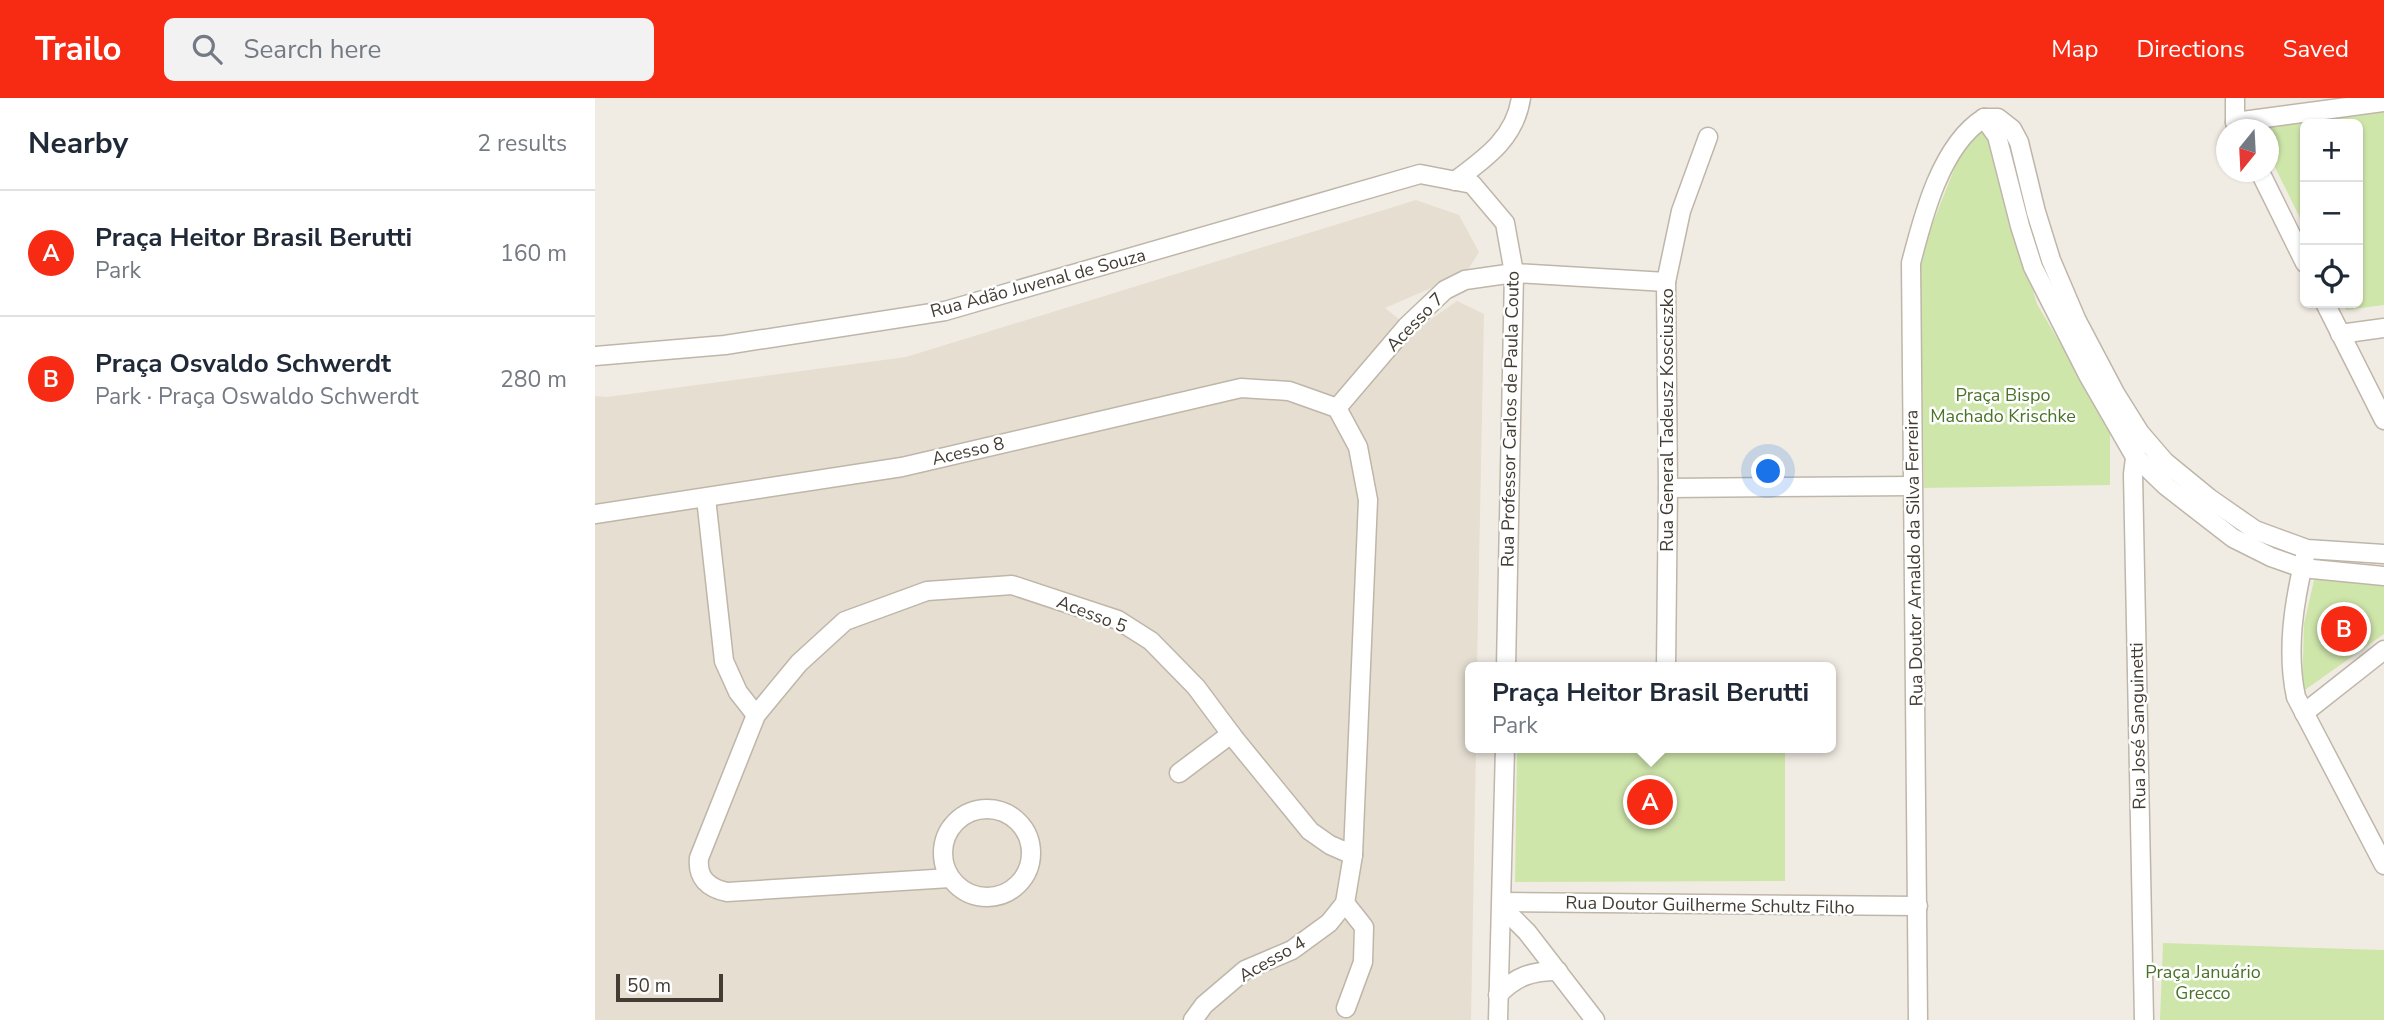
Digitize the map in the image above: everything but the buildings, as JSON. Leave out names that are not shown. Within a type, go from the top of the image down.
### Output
[{"type":"street","points":[[1464,182],[1493,152],[1518,117],[1521,98]]},
{"type":"street","points":[[2235,98],[2236,119]]},
{"type":"street","points":[[2279,119],[2384,102]]},
{"type":"street","points":[[1984,118],[1998,118],[2012,129],[2019,142],[2035,212],[2051,260],[2077,321],[2115,393],[2159,467],[2233,538],[2271,557],[2302,568],[2384,576]]},
{"type":"street","points":[[1984,118],[1997,136],[2033,267],[2088,375],[2134,455],[2159,467],[2255,530],[2307,549],[2384,554]]},
{"type":"street","name":"Rua Doutor Arnaldo da Silva Ferreira","points":[[1918,1020],[1911,263],[1925,208],[1958,141],[1969,128],[1984,118]]},
{"type":"street","name":"Rua General Tadeusz Kosciuszko","points":[[1667,662],[1666,282],[1681,211],[1708,138]]},
{"type":"street","name":"Rua Adão Juvenal de Souza","points":[[595,356],[725,345],[946,311],[1420,174],[1464,182]]},
{"type":"street","name":"Rua Professor Carlos de Paula Couto","points":[[1464,182],[1505,223],[1514,273],[1506,662]]},
{"type":"street","points":[[2265,182],[2300,253]]},
{"type":"street","name":"Acesso 7","points":[[1337,408],[1407,326],[1445,290],[1465,280],[1514,273],[1666,282]]},
{"type":"street","points":[[2327,308],[2384,420]]},
{"type":"street","points":[[2340,334],[2384,328]]},
{"type":"street","name":"Acesso 8","points":[[595,514],[901,467],[1241,388],[1289,391],[1337,408]]},
{"type":"street","points":[[1337,408],[1358,447],[1368,499],[1353,855],[1345,903],[1364,927],[1363,962],[1346,1008]]},
{"type":"street","name":"Rua José Sanguinetti","points":[[2140,433],[2134,455],[2144,1020]]},
{"type":"street","points":[[1668,488],[1912,486]]},
{"type":"street","points":[[706,498],[724,661],[738,692],[756,715]]},
{"type":"street","points":[[2307,549],[2291,638],[2290,672],[2296,697],[2384,865]]},
{"type":"street","name":"Acesso 5","points":[[950,878],[727,892],[714,889],[703,879],[698,869],[699,858],[756,715],[799,663],[845,621],[927,591],[1012,585],[1118,620],[1151,641],[1196,687],[1310,831],[1330,845],[1353,855]]},
{"type":"street","points":[[2304,713],[2384,650]]},
{"type":"street","points":[[1179,773],[1231,734]]},
{"type":"street","points":[[1498,1020],[1505,753]]},
{"type":"street","points":[[985,809],[1000,811],[1014,818],[1025,829],[1031,843],[1032,857],[1029,870],[1011,891],[985,898],[971,895],[959,888],[950,878],[944,863],[943,848],[947,833],[957,821],[969,813],[985,809]]},
{"type":"street","name":"Acesso 4","points":[[1193,1020],[1204,1005],[1245,970],[1292,950],[1329,923],[1345,903]]},
{"type":"street","points":[[1502,904],[1595,1020]]},
{"type":"street","name":"Rua Doutor Guilherme Schultz Filho","points":[[1502,904],[1918,906]]},
{"type":"street","points":[[1498,995],[1509,983],[1524,975],[1558,971]]},
{"type":"shaded area","points":[[1416,200],[1459,215],[1479,252],[1466,273],[1385,308],[1414,331],[1457,301],[1484,314],[1477,662],[1465,662],[1465,753],[1476,753],[1471,1020],[595,1020],[595,396],[607,397],[906,357]]},
{"type":"green space","points":[[2384,111],[2384,305],[2363,308],[2363,119],[2319,119]]},
{"type":"green space","points":[[2300,121],[2300,218],[2279,175],[2279,124]]},
{"type":"green space","name":"Praça Bispo Machado Krischke","points":[[1969,132],[1986,132],[2037,304],[2110,428],[2110,485],[1924,488],[1920,255]]},
{"type":"green space","points":[[2315,576],[2362,583],[2384,583],[2384,634],[2302,692],[2304,624]]},
{"type":"green space","points":[[1517,753],[1785,753],[1785,881],[1515,882]]},
{"type":"green space","name":"Praça Januário Grecco","points":[[2163,943],[2384,950],[2384,1020],[2160,1020]]},
{"type":"place","name":"Praça Osvaldo Schwerdt","points":[[2344,629]]},
{"type":"place","name":"Praça Heitor Brasil Berutti","points":[[1650,802]]}]
